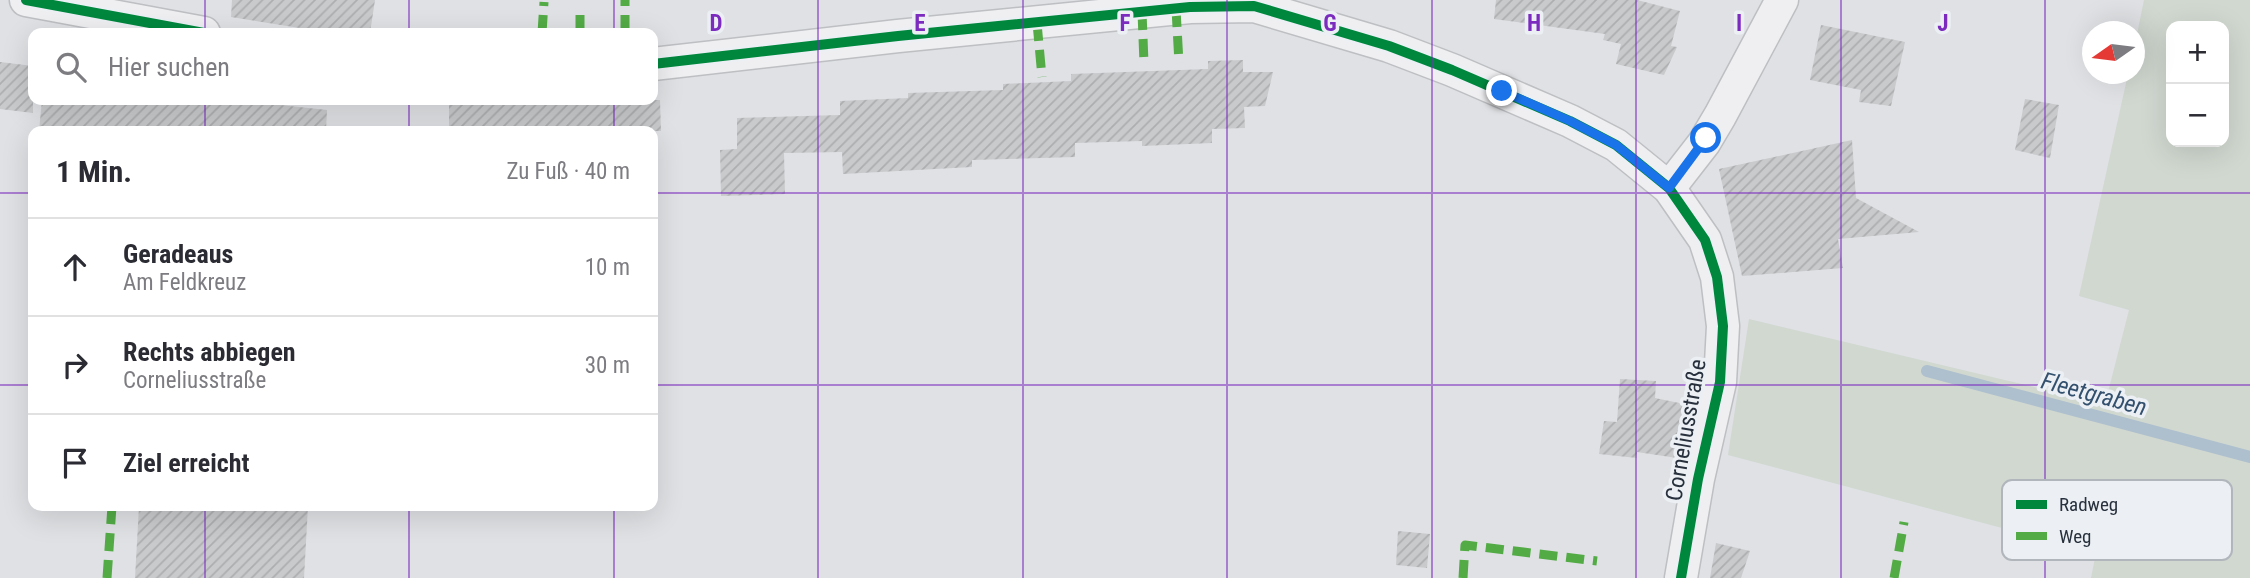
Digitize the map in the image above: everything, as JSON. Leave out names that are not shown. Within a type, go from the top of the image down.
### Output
[{"type":"street","points":[[26,0],[177,28]]},
{"type":"street","points":[[1669,188],[1704,143],[1782,0]]},
{"type":"street","name":"Corneliusstraße","points":[[658,63],[1190,7],[1254,6],[1389,46],[1570,121],[1616,145],[1669,188],[1705,240],[1717,277],[1723,326],[1720,382],[1698,479],[1681,578]]},
{"type":"shaded area","points":[[2144,0],[2250,0],[2250,578],[2091,578],[2095,560],[2232,560],[2232,480],[2002,480],[2002,528],[1728,455],[1749,319],[2105,404],[2129,310],[2079,296],[2126,84],[2145,84],[2145,21],[2140,21]]},
{"type":"building","points":[[232,0],[375,0],[371,28],[300,28],[231,17]]},
{"type":"building","points":[[1496,0],[1637,0],[1680,11],[1671,46],[1677,47],[1664,75],[1616,64],[1621,44],[1603,40],[1605,34],[1494,19]]},
{"type":"building","points":[[1821,25],[1905,42],[1891,106],[1859,102],[1861,90],[1810,80]]},
{"type":"building","points":[[1243,60],[1243,72],[1273,72],[1265,106],[1244,107],[1245,128],[1212,129],[1212,143],[1142,146],[1142,141],[1075,143],[1075,157],[972,160],[972,167],[843,174],[842,152],[784,153],[785,194],[721,196],[720,150],[737,149],[737,118],[840,115],[840,101],[908,98],[908,93],[1003,90],[1003,84],[1071,81],[1071,74],[1208,69],[1208,61]]},
{"type":"building","points":[[0,62],[28,65],[28,105],[33,105],[33,113],[0,109]]},
{"type":"building","points":[[2025,99],[2059,105],[2050,158],[2015,150]]},
{"type":"building","points":[[660,100],[661,131],[658,131],[658,126],[449,126],[449,105],[658,105]]},
{"type":"building","points":[[42,105],[281,105],[327,110],[326,126],[39,126]]},
{"type":"building","points":[[1852,140],[1856,198],[1919,232],[1838,239],[1843,268],[1742,276],[1719,169]]},
{"type":"building","points":[[1620,379],[1656,381],[1655,398],[1689,405],[1677,458],[1637,452],[1637,458],[1599,454],[1604,421],[1617,422]]},
{"type":"building","points":[[139,511],[308,511],[304,578],[135,578]]},
{"type":"building","points":[[1398,531],[1430,534],[1427,568],[1396,565]]},
{"type":"building","points":[[1716,543],[1750,551],[1741,578],[1710,578]]},
{"type":"waterway","name":"Fleetgraben","points":[[1927,371],[2250,457]]},
{"type":"marked path","points":[[625,0],[625,28]]},
{"type":"marked path","points":[[542,28],[544,2]]},
{"type":"marked path","points":[[580,6],[580,28]]},
{"type":"marked path","points":[[1176,9],[1179,63]]},
{"type":"marked path","points":[[1142,12],[1144,63]]},
{"type":"marked path","points":[[1037,23],[1042,77]]},
{"type":"marked path","points":[[107,578],[112,511]]},
{"type":"marked path","points":[[1894,578],[1904,522]]},
{"type":"marked path","points":[[1463,578],[1465,545],[1597,561]]},
{"type":"cycle path","points":[[26,0],[177,28]]},
{"type":"cycle path","points":[[658,63],[1190,7],[1254,6],[1389,46],[1570,121],[1616,145],[1669,188],[1705,240],[1717,277],[1723,326],[1720,382],[1698,479],[1681,578]]},
{"type":"route","points":[[1502,91],[1616,145],[1669,188],[1706,138]]}]
